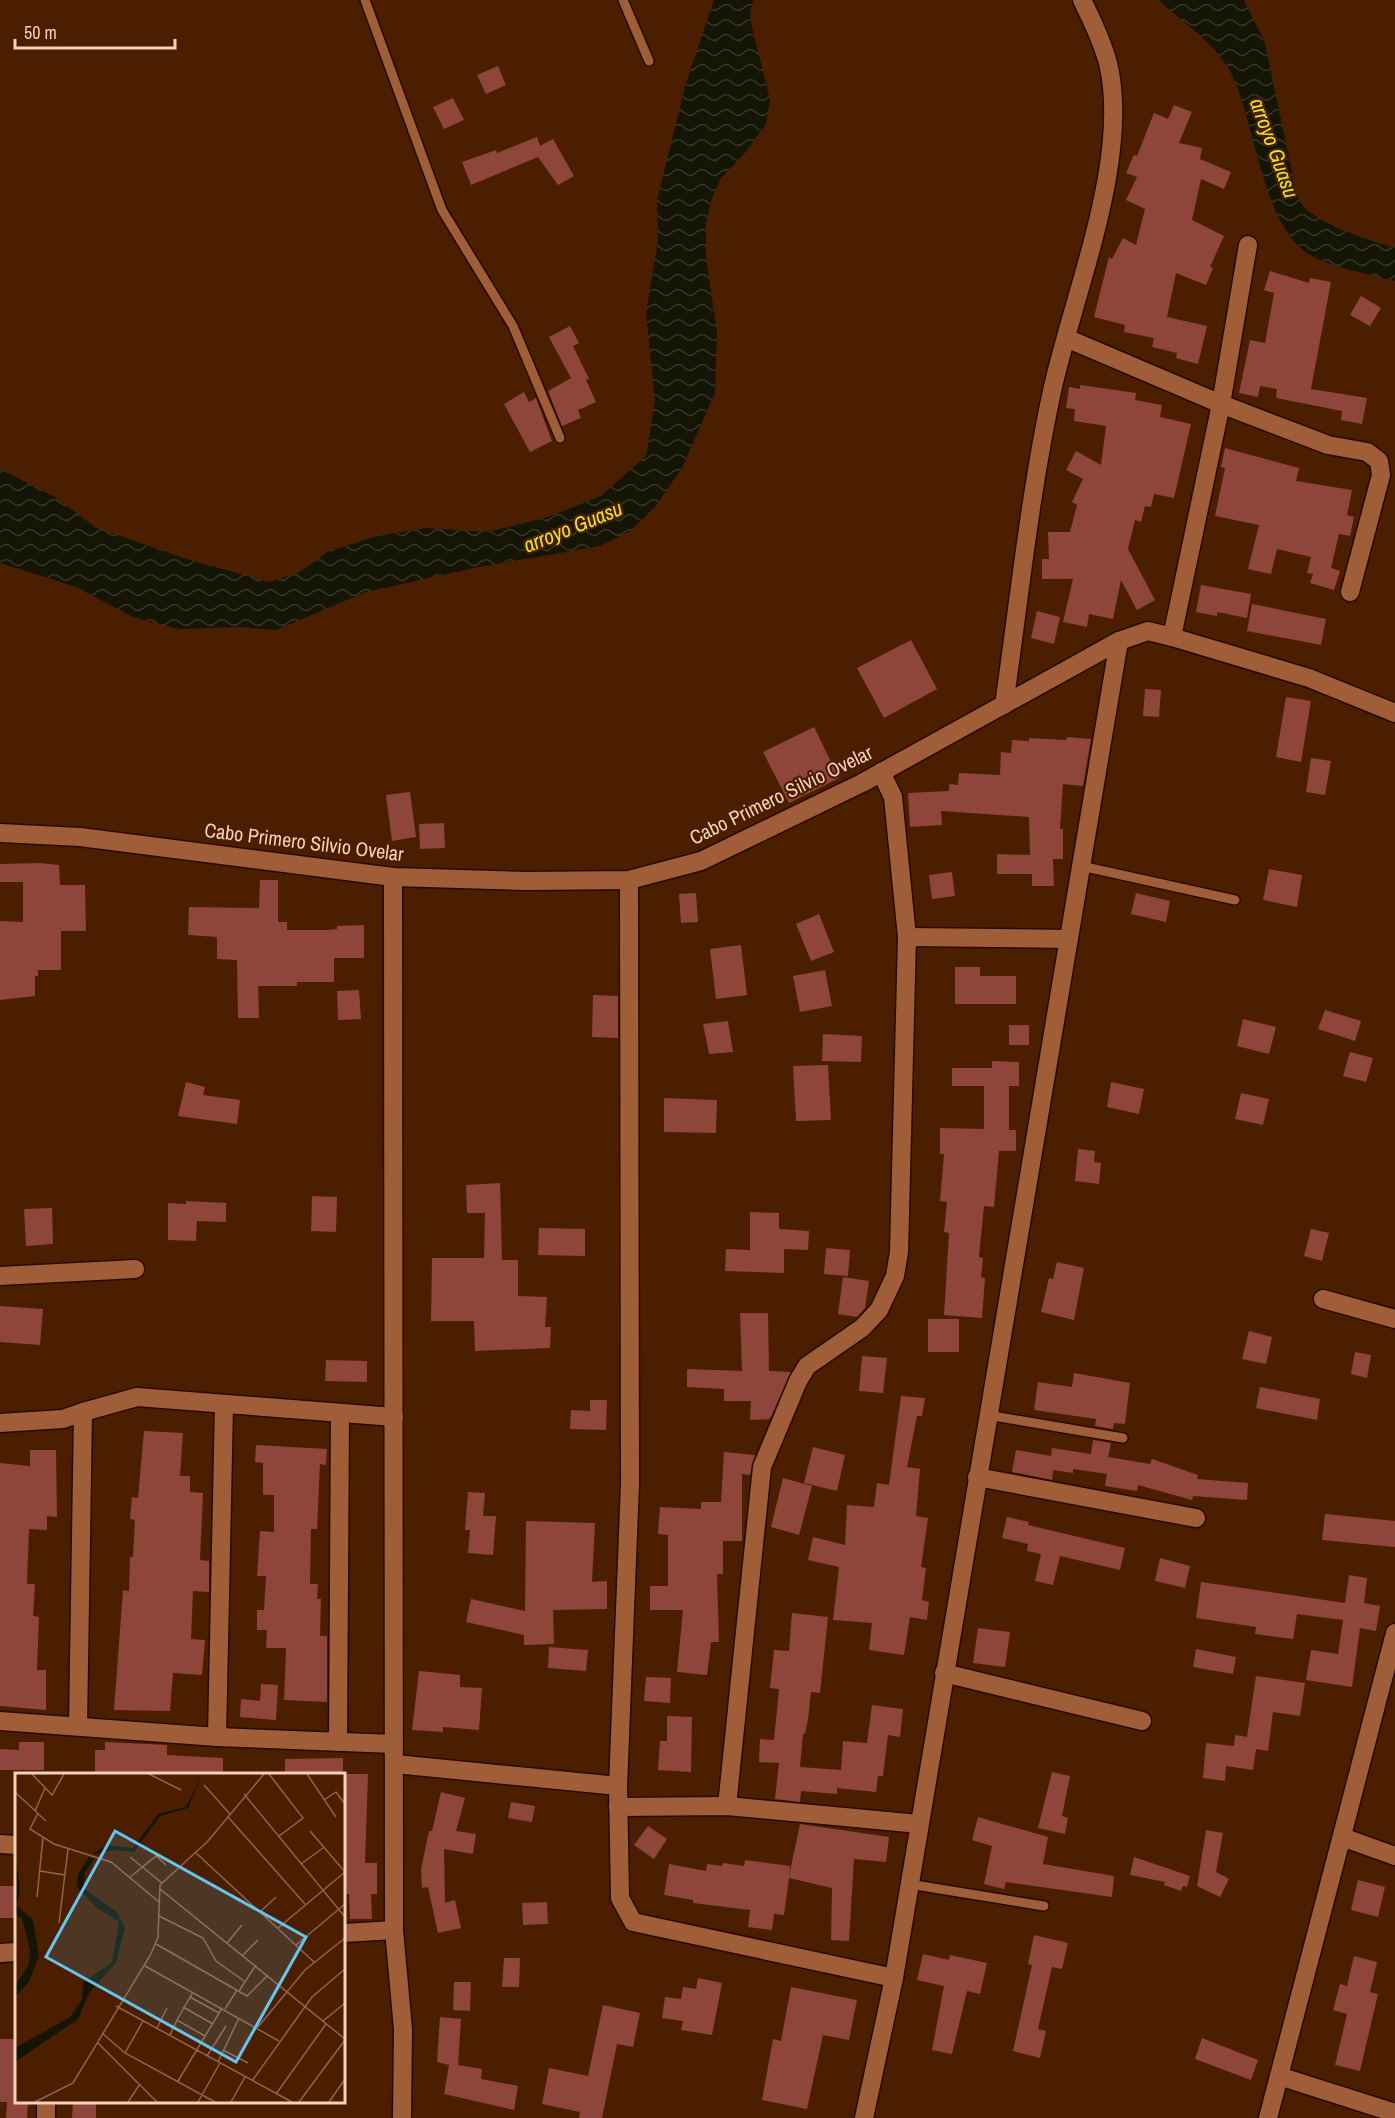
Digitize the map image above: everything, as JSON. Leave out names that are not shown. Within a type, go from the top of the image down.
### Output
[{"type":"street","points":[[1004,705],[1052,391],[1106,185],[1113,113],[1108,64],[1098,33],[1082,0]]},
{"type":"street","points":[[1172,637],[1221,404],[1248,245]]},
{"type":"street","points":[[1066,338],[1221,404],[1328,445],[1367,452],[1379,461],[1381,475],[1350,592]]},
{"type":"street","name":"Cabo Primero Silvio Ovelar","points":[[0,833],[80,837],[393,878],[526,881],[629,880],[701,861],[881,772],[1119,640],[1148,631],[1309,678],[1395,713]]},
{"type":"street","points":[[864,2118],[894,1978],[1119,640]]},
{"type":"street","points":[[727,1806],[762,1467],[798,1381],[807,1366],[862,1328],[879,1310],[895,1276],[899,1252],[907,937],[894,797],[881,772]]},
{"type":"street","points":[[393,878],[394,1930],[403,2029],[402,2118]]},
{"type":"street","points":[[629,880],[630,1484],[618,1786],[620,1898],[633,1922],[894,1978]]},
{"type":"street","points":[[907,937],[1069,939]]},
{"type":"street","points":[[0,1276],[135,1269]]},
{"type":"street","points":[[1323,1299],[1395,1319]]},
{"type":"street","points":[[0,1423],[63,1419],[137,1397],[394,1417]]},
{"type":"street","points":[[217,1737],[224,1405]]},
{"type":"street","points":[[78,1726],[83,1412]]},
{"type":"street","points":[[338,1742],[340,1414]]},
{"type":"street","points":[[977,1477],[1196,1518]]},
{"type":"street","points":[[1268,2118],[1395,1633]]},
{"type":"street","points":[[944,1673],[1142,1721]]},
{"type":"street","points":[[0,1721],[217,1737],[394,1744]]},
{"type":"street","points":[[394,1764],[618,1786]]},
{"type":"street","points":[[618,1807],[727,1806],[919,1824]]},
{"type":"street","points":[[1342,1837],[1395,1856]]},
{"type":"street","points":[[0,1844],[15,1845]]},
{"type":"street","points":[[345,1933],[394,1930]]},
{"type":"street","points":[[0,1953],[15,1952]]},
{"type":"street","points":[[1279,2076],[1395,2113]]},
{"type":"lane","points":[[365,0],[442,210],[513,326],[560,438]]},
{"type":"lane","points":[[622,0],[649,61]]},
{"type":"lane","points":[[1081,866],[1235,900]]},
{"type":"lane","points":[[987,1415],[1123,1438]]},
{"type":"lane","points":[[909,1884],[1044,1906]]},
{"type":"water","name":"arroyo Guasu","points":[[714,0],[754,0],[750,12],[751,23],[770,100],[766,124],[745,153],[721,178],[711,201],[706,224],[706,258],[717,332],[715,393],[682,468],[655,507],[630,531],[600,546],[474,568],[366,592],[276,630],[240,627],[179,629],[133,617],[76,587],[0,563],[0,469],[55,497],[95,527],[183,558],[269,582],[298,573],[329,551],[378,536],[426,528],[488,532],[548,517],[601,496],[646,456],[655,401],[646,313],[658,241],[657,200],[686,83]]},
{"type":"water","name":"arroyo Guasu","points":[[1159,0],[1244,0],[1265,43],[1295,187],[1302,205],[1331,225],[1360,237],[1395,247],[1395,281],[1322,261],[1295,243],[1282,223],[1271,199],[1239,91],[1230,71],[1206,41]]},
{"type":"building","points":[[498,66],[506,85],[486,94],[477,75]]},
{"type":"building","points":[[453,98],[464,120],[444,129],[433,107]]},
{"type":"building","points":[[1174,105],[1192,112],[1179,143],[1202,148],[1200,159],[1231,172],[1224,189],[1201,179],[1192,220],[1224,236],[1210,267],[1213,268],[1206,285],[1176,273],[1167,317],[1207,326],[1198,364],[1176,358],[1177,353],[1152,347],[1154,338],[1124,332],[1125,325],[1094,317],[1109,257],[1112,259],[1123,238],[1136,245],[1145,209],[1126,200],[1137,177],[1126,173],[1134,155],[1137,156],[1154,113],[1168,119]]},
{"type":"building","points":[[537,137],[540,146],[553,139],[574,176],[558,185],[538,157],[471,185],[462,162],[496,150],[497,153]]},
{"type":"building","points":[[1270,271],[1309,283],[1310,278],[1331,282],[1311,389],[1367,398],[1362,424],[1341,420],[1342,411],[1276,398],[1277,389],[1260,386],[1258,397],[1239,393],[1250,340],[1265,343],[1274,293],[1264,290]]},
{"type":"building","points":[[1361,296],[1381,308],[1370,326],[1350,315]]},
{"type":"building","points":[[570,326],[579,343],[573,346],[589,379],[586,380],[596,402],[578,410],[581,418],[562,426],[548,391],[571,378],[549,337]]},
{"type":"building","points":[[1080,385],[1136,393],[1135,400],[1162,405],[1160,417],[1191,424],[1174,498],[1154,494],[1151,507],[1145,506],[1141,522],[1135,520],[1128,549],[1155,600],[1137,610],[1121,580],[1113,619],[1089,614],[1087,627],[1063,622],[1073,579],[1042,579],[1042,559],[1049,559],[1048,532],[1070,532],[1077,505],[1072,502],[1083,479],[1066,470],[1076,451],[1101,465],[1106,426],[1074,421],[1075,409],[1066,408],[1069,387],[1080,389]]},
{"type":"building","points":[[524,392],[529,402],[536,398],[552,441],[530,452],[504,404]]},
{"type":"building","points":[[1225,448],[1299,468],[1296,481],[1352,490],[1347,515],[1354,517],[1350,536],[1339,534],[1331,568],[1340,571],[1334,590],[1310,583],[1313,574],[1307,573],[1311,557],[1277,549],[1271,574],[1248,569],[1259,525],[1215,516],[1225,468],[1221,467]]},
{"type":"building","points":[[1201,585],[1251,594],[1247,618],[1217,612],[1217,616],[1196,612]]},
{"type":"building","points":[[1252,604],[1326,619],[1321,645],[1247,631]]},
{"type":"building","points":[[1037,611],[1060,617],[1054,644],[1031,638]]},
{"type":"building","points":[[911,640],[937,689],[884,718],[857,668]]},
{"type":"building","points":[[1145,689],[1161,690],[1159,717],[1143,716]]},
{"type":"building","points":[[1286,697],[1311,701],[1301,762],[1276,757]]},
{"type":"building","points":[[814,727],[839,778],[789,803],[763,752]]},
{"type":"building","points":[[1067,737],[1091,739],[1083,786],[1063,784],[1060,829],[1063,829],[1063,859],[1053,859],[1054,886],[1032,886],[1032,874],[997,874],[997,854],[1030,855],[1029,817],[941,811],[942,825],[910,827],[908,793],[949,791],[949,784],[958,785],[959,773],[1000,775],[1001,752],[1011,753],[1012,740],[1029,741],[1029,738],[1066,740]]},
{"type":"building","points":[[1311,758],[1331,761],[1325,795],[1306,792]]},
{"type":"building","points":[[410,792],[416,837],[392,841],[386,795]]},
{"type":"building","points":[[444,823],[445,848],[420,849],[419,824]]},
{"type":"building","points":[[0,864],[59,865],[60,885],[85,885],[86,931],[61,931],[61,970],[38,970],[38,976],[35,976],[35,996],[0,1000],[0,921],[23,922],[23,882],[0,882]]},
{"type":"building","points":[[1269,869],[1302,875],[1297,907],[1263,900]]},
{"type":"building","points":[[952,872],[955,896],[932,899],[929,875]]},
{"type":"building","points":[[260,880],[278,880],[278,922],[287,922],[287,930],[327,930],[337,929],[337,926],[364,925],[364,958],[334,958],[334,982],[297,982],[297,986],[258,986],[259,1018],[238,1018],[237,960],[217,959],[217,937],[188,935],[189,907],[259,908]]},
{"type":"building","points":[[696,893],[698,922],[681,923],[679,894]]},
{"type":"building","points":[[1136,893],[1170,901],[1166,922],[1131,914]]},
{"type":"building","points":[[819,914],[834,952],[811,961],[796,924]]},
{"type":"building","points":[[741,945],[747,995],[716,999],[710,949]]},
{"type":"building","points":[[955,967],[980,967],[980,976],[1016,976],[1016,1004],[955,1004]]},
{"type":"building","points":[[825,970],[832,1006],[800,1012],[793,976]]},
{"type":"building","points":[[359,990],[361,1019],[338,1020],[337,991]]},
{"type":"building","points":[[593,995],[618,996],[618,1038],[592,1037]]},
{"type":"building","points":[[1325,1010],[1361,1021],[1355,1041],[1318,1029]]},
{"type":"building","points":[[1243,1019],[1276,1027],[1269,1054],[1237,1046]]},
{"type":"building","points":[[728,1021],[733,1052],[709,1054],[703,1024]]},
{"type":"building","points":[[1009,1025],[1029,1025],[1029,1045],[1009,1045]]},
{"type":"building","points":[[823,1034],[862,1036],[861,1062],[822,1061]]},
{"type":"building","points":[[1350,1052],[1373,1058],[1366,1082],[1343,1076]]},
{"type":"building","points":[[992,1061],[1019,1062],[1019,1086],[1009,1086],[1009,1130],[1016,1130],[1016,1151],[999,1151],[994,1207],[984,1206],[979,1257],[983,1258],[981,1277],[985,1278],[982,1318],[944,1315],[949,1233],[944,1232],[947,1202],[940,1201],[944,1154],[940,1154],[940,1128],[984,1129],[984,1086],[952,1086],[952,1068],[992,1068]]},
{"type":"building","points":[[828,1065],[831,1120],[796,1121],[793,1066]]},
{"type":"building","points":[[186,1082],[205,1087],[203,1095],[240,1100],[237,1124],[178,1116]]},
{"type":"building","points":[[1111,1082],[1144,1089],[1139,1114],[1107,1107]]},
{"type":"building","points":[[1241,1093],[1269,1099],[1263,1125],[1235,1119]]},
{"type":"building","points":[[664,1098],[717,1100],[716,1133],[664,1132]]},
{"type":"building","points":[[1078,1149],[1095,1151],[1094,1162],[1101,1163],[1099,1184],[1075,1181]]},
{"type":"building","points":[[500,1183],[502,1260],[518,1260],[518,1296],[547,1297],[545,1327],[551,1327],[550,1348],[475,1351],[474,1321],[431,1321],[432,1258],[484,1258],[485,1213],[467,1213],[466,1185]]},
{"type":"building","points":[[312,1196],[337,1197],[336,1232],[311,1231]]},
{"type":"building","points":[[186,1201],[226,1203],[226,1222],[197,1221],[196,1241],[168,1240],[168,1203],[186,1204]]},
{"type":"building","points":[[52,1208],[53,1244],[26,1246],[24,1209]]},
{"type":"building","points":[[750,1212],[779,1213],[779,1229],[809,1231],[808,1250],[784,1249],[784,1273],[725,1271],[726,1249],[750,1250]]},
{"type":"building","points":[[539,1228],[585,1229],[585,1256],[538,1255]]},
{"type":"building","points":[[1311,1229],[1329,1233],[1322,1261],[1304,1256]]},
{"type":"building","points":[[826,1248],[850,1250],[848,1276],[824,1274]]},
{"type":"building","points":[[1057,1262],[1084,1268],[1074,1320],[1041,1312],[1049,1278],[1053,1279]]},
{"type":"building","points":[[843,1277],[869,1281],[865,1308],[857,1317],[838,1314]]},
{"type":"building","points":[[0,1306],[43,1309],[40,1345],[0,1342]]},
{"type":"building","points":[[740,1313],[768,1313],[769,1371],[791,1372],[770,1419],[750,1420],[751,1401],[724,1401],[724,1389],[687,1387],[687,1369],[742,1371]]},
{"type":"building","points":[[928,1319],[959,1319],[959,1352],[928,1352]]},
{"type":"building","points":[[1249,1331],[1272,1337],[1266,1364],[1242,1359]]},
{"type":"building","points":[[1355,1352],[1371,1355],[1367,1378],[1351,1374]]},
{"type":"building","points":[[862,1356],[887,1358],[883,1393],[859,1391]]},
{"type":"building","points":[[326,1360],[367,1361],[367,1382],[325,1381]]},
{"type":"building","points":[[1074,1373],[1130,1383],[1125,1424],[1114,1423],[1113,1429],[1095,1426],[1096,1419],[1034,1410],[1038,1382],[1072,1387]]},
{"type":"building","points":[[1260,1387],[1320,1399],[1317,1420],[1256,1408]]},
{"type":"building","points":[[901,1396],[925,1398],[922,1416],[917,1416],[907,1467],[920,1469],[916,1516],[928,1518],[921,1567],[926,1568],[922,1600],[929,1602],[927,1620],[910,1617],[904,1655],[869,1650],[872,1623],[833,1620],[839,1567],[808,1560],[813,1537],[845,1545],[847,1505],[874,1507],[877,1483],[889,1485]]},
{"type":"building","points":[[590,1400],[607,1400],[606,1430],[570,1429],[571,1410],[590,1411]]},
{"type":"building","points":[[144,1431],[183,1433],[180,1476],[190,1476],[190,1492],[203,1493],[200,1560],[209,1561],[209,1592],[193,1591],[191,1639],[205,1640],[202,1675],[173,1673],[170,1711],[114,1710],[123,1590],[129,1591],[130,1557],[133,1557],[135,1520],[130,1519],[132,1497],[138,1498]]},
{"type":"building","points":[[1093,1440],[1111,1443],[1108,1457],[1150,1464],[1152,1459],[1198,1475],[1197,1479],[1248,1483],[1247,1500],[1193,1496],[1192,1500],[1138,1485],[1137,1491],[1105,1486],[1107,1474],[1073,1469],[1073,1473],[1053,1470],[1052,1480],[1012,1472],[1016,1450],[1051,1456],[1052,1448],[1091,1454]]},
{"type":"building","points":[[256,1445],[327,1449],[326,1465],[320,1464],[317,1529],[311,1529],[310,1584],[318,1584],[317,1599],[321,1599],[320,1636],[327,1636],[327,1702],[284,1700],[286,1648],[266,1648],[267,1630],[257,1630],[257,1610],[264,1610],[266,1576],[257,1576],[260,1531],[274,1532],[274,1495],[263,1495],[263,1463],[255,1462]]},
{"type":"building","points":[[813,1447],[845,1455],[837,1491],[804,1483]]},
{"type":"building","points":[[30,1450],[56,1450],[57,1517],[47,1516],[47,1530],[29,1529],[27,1584],[35,1584],[33,1616],[39,1617],[37,1670],[46,1670],[46,1710],[0,1706],[0,1463],[30,1466]]},
{"type":"building","points":[[724,1452],[755,1455],[750,1475],[742,1474],[742,1541],[723,1541],[723,1574],[717,1574],[719,1642],[711,1642],[707,1675],[677,1672],[683,1610],[650,1610],[650,1586],[668,1586],[668,1535],[658,1534],[660,1507],[701,1509],[701,1502],[721,1502]]},
{"type":"building","points":[[783,1478],[812,1486],[799,1535],[771,1527]]},
{"type":"building","points":[[468,1492],[485,1493],[483,1516],[496,1516],[493,1555],[468,1553],[470,1530],[465,1530]]},
{"type":"building","points":[[1325,1514],[1395,1521],[1395,1547],[1322,1540]]},
{"type":"building","points":[[1007,1517],[1029,1522],[1028,1525],[1125,1548],[1120,1570],[1060,1556],[1053,1585],[1035,1581],[1041,1554],[1027,1551],[1028,1544],[1002,1538]]},
{"type":"building","points":[[526,1521],[595,1523],[592,1582],[607,1581],[607,1609],[553,1610],[554,1644],[524,1645],[524,1635],[466,1622],[471,1599],[525,1611]]},
{"type":"building","points":[[1160,1558],[1190,1566],[1185,1588],[1155,1581]]},
{"type":"building","points":[[1349,1575],[1367,1578],[1364,1603],[1380,1606],[1376,1631],[1360,1628],[1352,1687],[1306,1680],[1311,1650],[1338,1654],[1343,1620],[1297,1614],[1293,1639],[1255,1634],[1256,1627],[1196,1618],[1201,1582],[1345,1603]]},
{"type":"building","points":[[792,1613],[828,1617],[820,1693],[811,1692],[808,1719],[805,1734],[803,1734],[800,1767],[841,1770],[843,1741],[867,1743],[872,1705],[903,1709],[900,1737],[888,1735],[883,1776],[878,1776],[876,1792],[837,1788],[837,1794],[801,1791],[800,1802],[775,1799],[779,1763],[759,1762],[760,1739],[774,1740],[779,1689],[770,1688],[774,1650],[789,1651]]},
{"type":"building","points":[[978,1628],[1010,1632],[1005,1667],[973,1663]]},
{"type":"building","points":[[549,1647],[588,1650],[586,1671],[548,1668]]},
{"type":"building","points":[[1196,1649],[1236,1657],[1233,1674],[1193,1667]]},
{"type":"building","points":[[419,1671],[460,1675],[460,1687],[482,1688],[479,1730],[443,1727],[443,1732],[412,1730]]},
{"type":"building","points":[[1256,1676],[1305,1683],[1300,1716],[1273,1712],[1268,1751],[1256,1749],[1253,1770],[1226,1766],[1225,1781],[1203,1778],[1206,1743],[1234,1746],[1235,1735],[1247,1737]]},
{"type":"building","points":[[646,1677],[671,1678],[670,1703],[644,1701]]},
{"type":"building","points":[[261,1684],[278,1685],[276,1720],[240,1717],[241,1699],[260,1701]]},
{"type":"building","points":[[667,1716],[692,1717],[691,1772],[658,1770],[660,1741],[667,1741]]},
{"type":"building","points":[[19,1742],[44,1742],[44,1770],[0,1770],[0,1749],[19,1750]]},
{"type":"building","points":[[105,1742],[167,1745],[167,1755],[223,1758],[223,1773],[95,1773],[95,1750],[105,1750]]},
{"type":"building","points":[[343,1758],[343,1773],[285,1773],[285,1759]]},
{"type":"building","points":[[1052,1772],[1070,1776],[1062,1816],[1068,1818],[1065,1834],[1038,1828]]},
{"type":"building","points":[[345,1774],[368,1774],[365,1863],[377,1863],[377,1894],[371,1894],[372,1919],[350,1919],[349,1894],[345,1894]]},
{"type":"building","points":[[441,1792],[465,1798],[456,1831],[476,1834],[473,1854],[444,1849],[445,1903],[455,1900],[461,1928],[438,1933],[428,1887],[422,1888],[421,1869],[429,1831],[432,1831]]},
{"type":"building","points":[[511,1802],[535,1806],[532,1822],[508,1818]]},
{"type":"building","points":[[978,1817],[1048,1837],[1043,1864],[1114,1876],[1112,1897],[1006,1882],[1004,1889],[984,1884],[992,1846],[972,1840]]},
{"type":"building","points":[[800,1824],[889,1837],[886,1862],[854,1859],[849,1941],[831,1940],[832,1888],[789,1878],[784,1915],[774,1914],[772,1930],[748,1927],[750,1910],[693,1903],[693,1900],[664,1895],[669,1864],[706,1871],[707,1864],[722,1866],[723,1863],[744,1866],[745,1860],[790,1866],[789,1876]]},
{"type":"building","points":[[648,1826],[667,1839],[654,1859],[634,1845]]},
{"type":"building","points":[[1206,1830],[1223,1833],[1216,1872],[1229,1879],[1220,1897],[1197,1886]]},
{"type":"building","points":[[1134,1857],[1190,1876],[1187,1887],[1183,1886],[1181,1891],[1164,1885],[1165,1882],[1130,1875]]},
{"type":"building","points":[[1358,1880],[1385,1887],[1378,1917],[1351,1910]]},
{"type":"building","points":[[0,1886],[15,1886],[15,1918],[0,1918]]},
{"type":"building","points":[[547,1902],[548,1924],[523,1925],[522,1903]]},
{"type":"building","points":[[1034,1935],[1068,1943],[1062,1969],[1052,1967],[1038,2029],[1046,2031],[1040,2058],[1013,2051],[1032,1965],[1028,1964]]},
{"type":"building","points":[[923,1954],[949,1960],[950,1955],[987,1963],[980,1994],[967,1991],[952,2054],[932,2050],[944,1986],[917,1980]]},
{"type":"building","points":[[1354,1956],[1377,1962],[1370,1992],[1378,1994],[1360,2071],[1335,2065],[1347,2014],[1333,2010],[1340,1984],[1347,1986]]},
{"type":"building","points":[[504,1958],[520,1958],[519,1987],[502,1987]]},
{"type":"building","points":[[698,1978],[722,1983],[712,2035],[681,2030],[683,2021],[662,2018],[665,1997],[681,1999],[683,1987],[696,1989]]},
{"type":"building","points":[[454,1982],[471,1982],[470,2011],[453,2010]]},
{"type":"building","points":[[791,1987],[857,2000],[849,2040],[823,2035],[807,2109],[762,2100],[773,2039],[781,2041]]},
{"type":"building","points":[[603,2005],[640,2013],[633,2047],[617,2044],[602,2118],[579,2118],[580,2112],[542,2104],[549,2068],[588,2076]]},
{"type":"building","points":[[440,2017],[461,2019],[458,2065],[482,2069],[481,2079],[518,2086],[514,2110],[444,2094],[449,2065],[437,2062]]},
{"type":"building","points":[[1202,2038],[1258,2060],[1251,2080],[1195,2059]]},
{"type":"building","points":[[0,2039],[15,2039],[15,2103],[28,2103],[27,2118],[6,2118],[7,2102],[0,2102]]},
{"type":"building","points":[[73,2103],[96,2103],[96,2118],[72,2118]]}]
